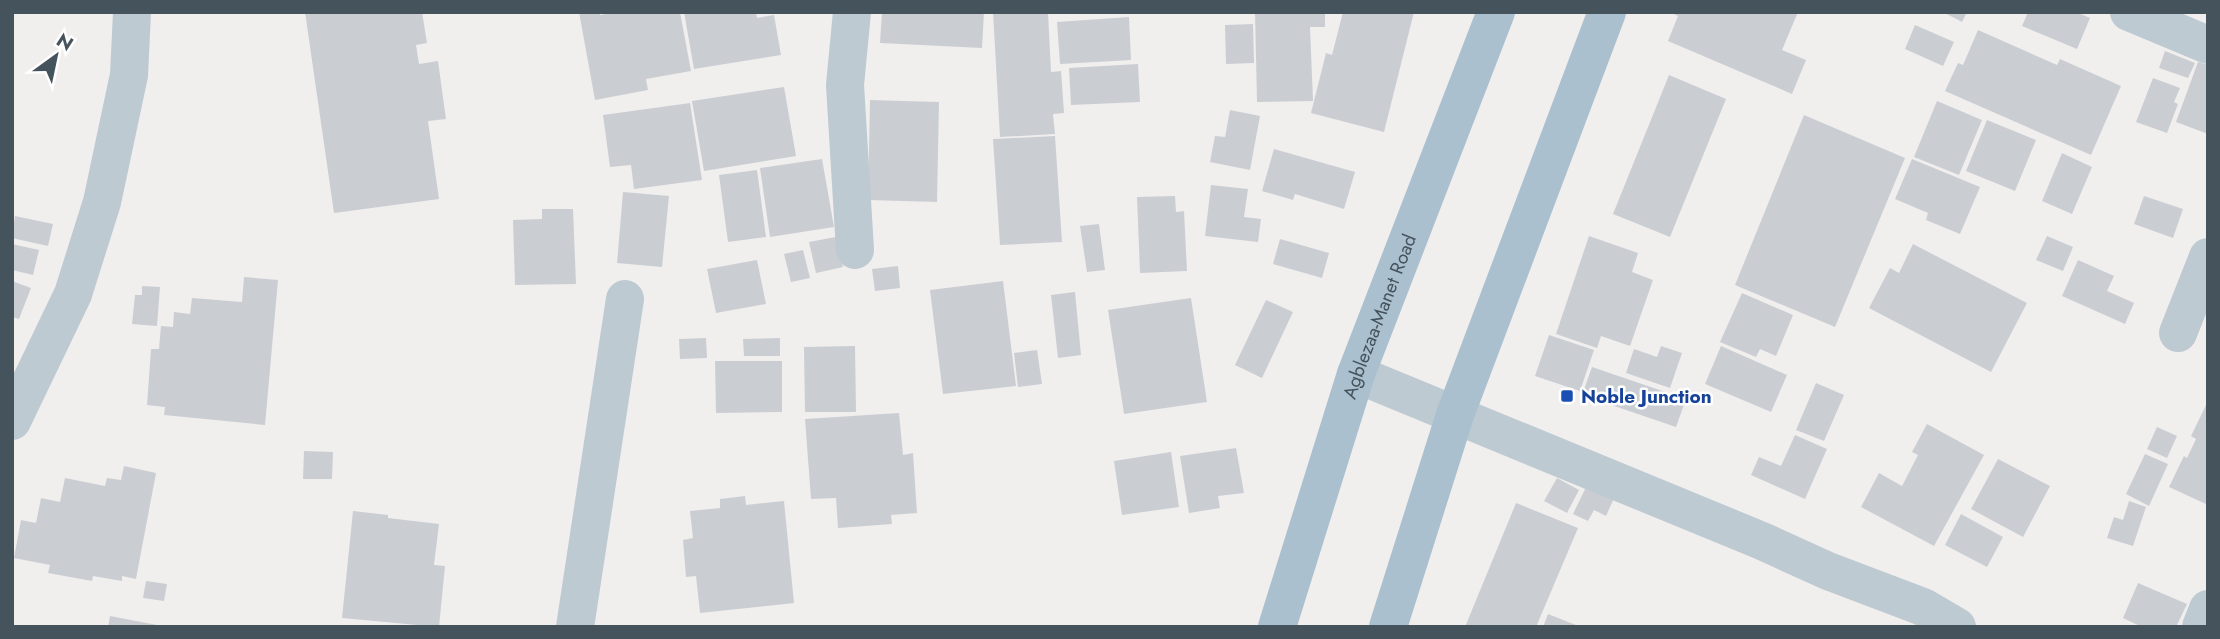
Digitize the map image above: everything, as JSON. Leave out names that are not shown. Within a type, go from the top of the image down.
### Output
[{"type":"main road","name":"Agblezaa-Manet Road","points":[[1277,627],[1356,374],[1496,12]]},
{"type":"main road","points":[[1388,627],[1455,415],[1607,12]]},
{"type":"street","points":[[12,421],[20,381],[73,293],[102,202],[129,75],[132,12]]},
{"type":"street","points":[[852,12],[845,85],[855,250]]},
{"type":"street","points":[[2129,12],[2208,45]]},
{"type":"street","points":[[2178,333],[2208,257]]},
{"type":"street","points":[[575,627],[625,299]]},
{"type":"street","points":[[1356,374],[1762,541],[1828,571],[1923,607],[1957,627]]},
{"type":"street","points":[[2201,627],[2208,609]]},
{"type":"building","points":[[305,12],[422,12],[427,43],[416,45],[419,64],[438,61],[446,119],[428,121],[439,199],[334,213]]},
{"type":"building","points":[[579,12],[600,12],[600,15],[617,12],[680,12],[691,71],[646,79],[648,90],[595,100]]},
{"type":"building","points":[[684,12],[756,12],[757,18],[774,15],[781,55],[694,69]]},
{"type":"building","points":[[882,12],[984,12],[982,48],[880,43]]},
{"type":"building","points":[[993,12],[1048,12],[1051,72],[1061,71],[1064,113],[1053,114],[1055,134],[1000,137]]},
{"type":"building","points":[[1255,12],[1325,12],[1325,27],[1310,27],[1313,101],[1257,102]]},
{"type":"building","points":[[1343,12],[1414,12],[1384,132],[1311,113],[1326,53],[1332,55]]},
{"type":"building","points":[[1670,12],[1798,12],[1782,50],[1806,60],[1792,94],[1668,41],[1678,16]]},
{"type":"building","points":[[1943,12],[1967,12],[1962,22]]},
{"type":"building","points":[[2028,12],[2076,12],[2090,18],[2077,49],[2022,26]]},
{"type":"building","points":[[1129,17],[1131,60],[1060,64],[1057,22]]},
{"type":"building","points":[[1253,24],[1254,63],[1226,64],[1225,25]]},
{"type":"building","points":[[1915,25],[1954,42],[1943,66],[1905,49]]},
{"type":"building","points":[[1978,30],[2057,65],[2060,59],[2121,86],[2091,155],[1945,91],[1958,63],[1963,65]]},
{"type":"building","points":[[2165,51],[2195,63],[2188,78],[2159,68]]},
{"type":"building","points":[[2198,62],[2208,65],[2208,134],[2176,122]]},
{"type":"building","points":[[1138,64],[1140,102],[1071,105],[1069,68]]},
{"type":"building","points":[[1669,75],[1726,99],[1670,237],[1613,214]]},
{"type":"building","points":[[2153,78],[2180,88],[2174,102],[2178,104],[2167,133],[2136,122]]},
{"type":"building","points":[[784,87],[796,156],[704,171],[692,101]]},
{"type":"building","points":[[870,100],[939,102],[937,202],[868,200]]},
{"type":"building","points":[[1937,101],[1982,120],[1959,175],[1914,157]]},
{"type":"building","points":[[690,103],[702,180],[634,189],[631,165],[610,167],[603,115]]},
{"type":"building","points":[[1230,110],[1260,116],[1250,170],[1210,162],[1215,136],[1225,137]]},
{"type":"building","points":[[1804,115],[1905,158],[1835,327],[1735,285]]},
{"type":"building","points":[[1987,120],[2036,140],[2015,191],[1966,171]]},
{"type":"building","points":[[1055,136],[1062,242],[1000,245],[993,139]]},
{"type":"building","points":[[1274,149],[1355,172],[1344,209],[1295,194],[1293,200],[1262,191]]},
{"type":"building","points":[[2062,153],[2092,167],[2072,214],[2042,201]]},
{"type":"building","points":[[822,159],[834,227],[770,237],[760,168]]},
{"type":"building","points":[[1912,159],[1980,187],[1960,234],[1926,220],[1928,213],[1895,199]]},
{"type":"building","points":[[757,170],[766,237],[728,242],[719,175]]},
{"type":"building","points":[[1211,185],[1248,189],[1244,217],[1261,219],[1258,242],[1205,236]]},
{"type":"building","points":[[623,192],[669,196],[662,267],[617,263]]},
{"type":"building","points":[[1175,196],[1176,212],[1184,211],[1187,271],[1140,273],[1137,197]]},
{"type":"building","points":[[2144,196],[2183,209],[2173,238],[2134,224]]},
{"type":"building","points":[[542,209],[573,209],[576,284],[515,285],[513,220],[542,219]]},
{"type":"building","points":[[15,216],[53,224],[48,246],[12,238]]},
{"type":"building","points":[[1099,224],[1105,270],[1087,272],[1080,226]]},
{"type":"building","points":[[1589,236],[1638,253],[1632,272],[1653,280],[1630,346],[1601,336],[1597,348],[1556,334]]},
{"type":"building","points":[[2047,236],[2073,247],[2063,271],[2036,260]]},
{"type":"building","points":[[836,237],[843,267],[816,273],[809,242]]},
{"type":"building","points":[[1280,239],[1329,253],[1322,278],[1273,264]]},
{"type":"building","points":[[12,244],[39,250],[33,275],[12,270]]},
{"type":"building","points":[[1913,244],[2027,303],[1991,372],[1869,308],[1890,268],[1899,273]]},
{"type":"building","points":[[803,250],[810,278],[791,282],[784,254]]},
{"type":"building","points":[[757,260],[766,304],[716,313],[707,269]]},
{"type":"building","points":[[2078,260],[2114,276],[2107,291],[2134,303],[2125,324],[2062,296]]},
{"type":"building","points":[[898,266],[900,288],[875,291],[872,269]]},
{"type":"building","points":[[244,277],[278,280],[265,425],[164,415],[165,407],[147,405],[151,349],[159,349],[161,326],[173,327],[174,312],[190,314],[192,298],[242,302]]},
{"type":"building","points":[[12,281],[31,288],[19,319],[12,317]]},
{"type":"building","points":[[1003,281],[1016,386],[943,394],[930,290]]},
{"type":"building","points":[[142,286],[160,287],[157,326],[132,324],[135,295],[142,295]]},
{"type":"building","points":[[1075,292],[1081,355],[1058,358],[1051,295]]},
{"type":"building","points":[[1742,293],[1793,315],[1776,356],[1760,349],[1756,357],[1720,342]]},
{"type":"building","points":[[1191,298],[1207,402],[1124,414],[1108,310]]},
{"type":"building","points":[[1266,300],[1293,312],[1262,378],[1235,365]]},
{"type":"building","points":[[1549,335],[1594,350],[1580,391],[1535,376]]},
{"type":"building","points":[[706,338],[707,358],[680,359],[679,339]]},
{"type":"building","points":[[780,338],[780,356],[744,356],[743,339]]},
{"type":"building","points":[[855,346],[856,412],[805,412],[804,347]]},
{"type":"building","points":[[1661,346],[1682,353],[1670,388],[1626,373],[1634,349],[1657,357]]},
{"type":"building","points":[[1721,346],[1787,375],[1771,412],[1705,384]]},
{"type":"building","points":[[1037,350],[1042,384],[1018,387],[1014,353]]},
{"type":"building","points":[[715,361],[782,361],[782,412],[716,413]]},
{"type":"building","points":[[1592,367],[1686,399],[1676,427],[1582,395]]},
{"type":"building","points":[[1816,383],[1844,395],[1824,441],[1796,430]]},
{"type":"building","points":[[2208,401],[2208,505],[2169,487],[2184,456],[2187,458],[2196,439],[2191,436]]},
{"type":"building","points":[[899,413],[903,455],[913,453],[917,513],[891,515],[892,524],[838,528],[836,498],[811,499],[805,419]]},
{"type":"building","points":[[1927,424],[1984,455],[1934,546],[1861,507],[1879,473],[1902,486],[1918,455],[1912,452]]},
{"type":"building","points":[[2157,427],[2177,436],[2167,458],[2147,449]]},
{"type":"building","points":[[1795,435],[1827,449],[1805,499],[1751,475],[1759,457],[1781,466]]},
{"type":"building","points":[[1236,448],[1244,493],[1218,496],[1220,508],[1189,513],[1180,456]]},
{"type":"building","points":[[304,451],[333,452],[332,479],[303,479]]},
{"type":"building","points":[[1171,452],[1179,507],[1122,515],[1114,461]]},
{"type":"building","points":[[2145,454],[2168,464],[2149,506],[2126,494]]},
{"type":"building","points":[[1998,459],[2050,486],[2023,537],[1971,509]]},
{"type":"building","points":[[124,466],[156,473],[136,579],[122,576],[122,581],[93,576],[92,581],[48,573],[50,565],[14,558],[21,520],[36,523],[41,498],[60,502],[65,478],[105,486],[107,478],[121,480]]},
{"type":"building","points":[[1557,478],[1579,490],[1567,513],[1544,501]]},
{"type":"building","points":[[1588,483],[1615,496],[1606,516],[1594,510],[1588,521],[1573,514]]},
{"type":"building","points":[[745,496],[746,505],[784,501],[794,603],[700,613],[696,576],[686,577],[683,540],[693,538],[690,511],[720,508],[720,499]]},
{"type":"building","points":[[2129,501],[2146,507],[2133,546],[2107,538],[2114,517],[2123,520]]},
{"type":"building","points":[[1516,503],[1578,528],[1536,627],[1465,627]]},
{"type":"building","points":[[353,511],[439,524],[434,565],[445,566],[439,627],[342,618]]},
{"type":"building","points":[[1961,514],[2003,537],[1987,567],[1945,545]]},
{"type":"building","points":[[146,581],[167,584],[164,601],[143,598]]},
{"type":"building","points":[[2138,583],[2187,604],[2176,627],[2142,627],[2123,618]]},
{"type":"building","points":[[1548,614],[1581,627],[1543,627]]},
{"type":"building","points":[[110,616],[157,625],[157,627],[108,627]]},
{"type":"place","name":"Noble Junction","points":[[1567,396]]}]
